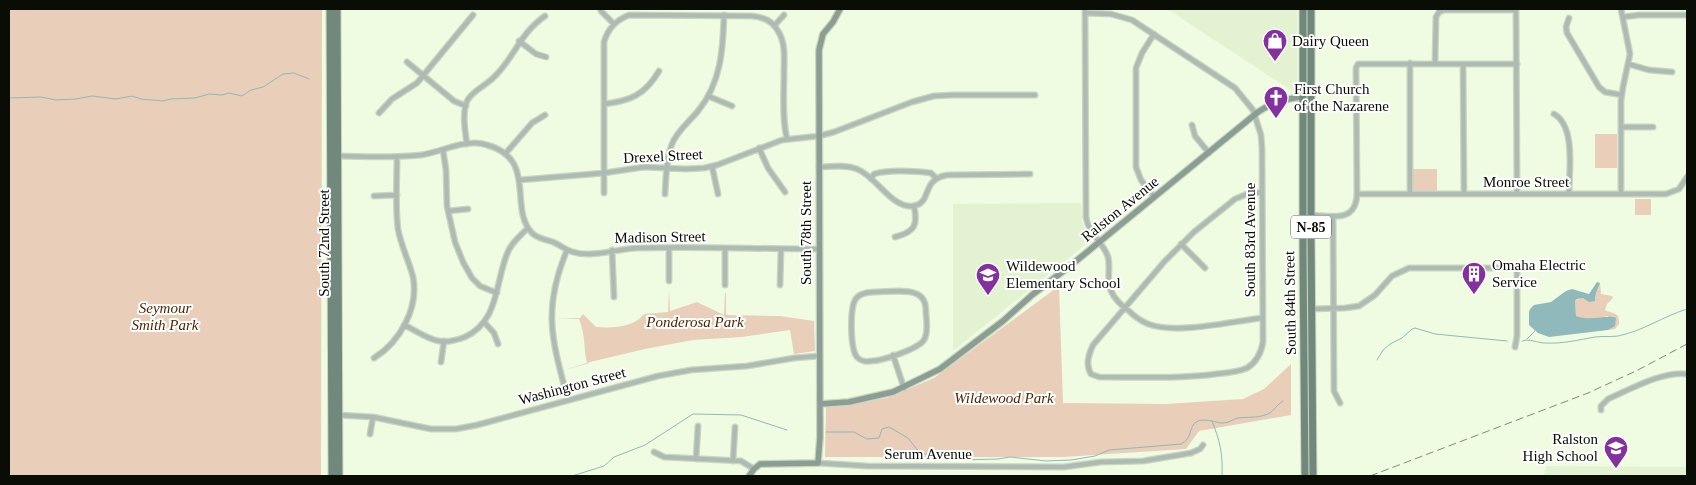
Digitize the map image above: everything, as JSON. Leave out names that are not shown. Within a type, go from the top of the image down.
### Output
[{"type":"main road","name":"South 72nd Street","points":[[330,9],[335,156]]},
{"type":"main road","name":"South 72nd Street","points":[[332,476],[335,415],[337,9]]},
{"type":"main road","name":"South 84th Street","points":[[1304,9],[1303,97],[1308,309],[1308,445],[1305,476]]},
{"type":"main road","name":"South 84th Street","points":[[1308,309],[1311,215],[1311,9]]},
{"type":"main road","points":[[1303,97],[1308,103],[1308,132],[1311,141]]},
{"type":"main road","name":"South 72nd Street","points":[[335,415],[339,476]]},
{"type":"main road","name":"South 84th Street","points":[[1308,445],[1312,476]]},
{"type":"street","name":"South 78th Street","points":[[818,463],[820,404],[819,50],[823,34],[833,22],[840,9]]},
{"type":"street","points":[[1621,9],[1630,50],[1622,95],[1621,194]]},
{"type":"street","points":[[1435,63],[1437,14],[1444,10],[1516,10],[1517,194]]},
{"type":"street","points":[[601,11],[614,24]]},
{"type":"street","points":[[1085,11],[1086,217],[1091,231],[1109,261],[1108,280],[1110,290],[1124,308],[1144,322],[1167,327],[1202,326],[1263,318]]},
{"type":"street","name":"South 83rd Avenue","points":[[1085,11],[1125,17],[1138,23],[1235,88],[1255,116],[1262,142],[1262,347],[1260,354],[1254,362],[1248,367],[1239,370],[1196,376],[1093,376],[1089,372],[1088,362],[1093,345],[1124,308]]},
{"type":"street","points":[[379,113],[392,99],[412,87],[423,76],[473,15]]},
{"type":"street","points":[[604,193],[604,42],[614,24],[624,17],[634,15],[758,16],[768,21],[779,32],[784,45],[784,115],[787,139]]},
{"type":"street","points":[[774,26],[784,15]]},
{"type":"street","points":[[1623,18],[1638,15],[1687,15]]},
{"type":"street","points":[[467,144],[464,113],[472,95],[501,70],[519,41],[545,16]]},
{"type":"street","points":[[665,194],[667,168],[674,139],[708,96],[716,78],[721,60],[724,16]]},
{"type":"street","points":[[1569,18],[1566,27],[1567,33],[1599,87],[1605,92],[1622,95]]},
{"type":"street","points":[[1154,34],[1142,53],[1135,75],[1136,167],[1141,180],[1154,197]]},
{"type":"street","points":[[519,41],[536,54],[546,57]]},
{"type":"street","points":[[407,62],[454,101],[466,106]]},
{"type":"street","points":[[1311,215],[1345,215],[1352,212],[1357,204],[1357,66],[1361,64],[1410,63],[1517,64]]},
{"type":"street","points":[[1410,63],[1410,194]]},
{"type":"street","points":[[1463,64],[1464,194]]},
{"type":"street","points":[[1628,64],[1649,70],[1672,72]]},
{"type":"street","points":[[604,104],[622,102],[638,95],[650,85],[659,71]]},
{"type":"street","name":"Drexel Street","points":[[520,180],[604,173],[644,167],[692,169],[712,166],[787,139],[819,136],[834,132],[912,102],[934,96],[1035,95]]},
{"type":"street","points":[[708,96],[732,106]]},
{"type":"street","name":"Ralston Avenue","points":[[820,404],[873,398],[904,388],[940,369],[1003,321],[1032,295],[1272,103],[1288,98],[1303,97]]},
{"type":"street","points":[[1554,114],[1563,121],[1568,136],[1569,194]]},
{"type":"street","points":[[505,154],[532,123],[545,115]]},
{"type":"street","points":[[1192,125],[1195,136],[1208,153]]},
{"type":"street","points":[[1621,126],[1653,127]]},
{"type":"street","points":[[335,156],[420,155],[467,144],[487,145],[505,154],[514,166],[520,180],[523,215],[528,228],[508,251],[496,300],[484,322],[466,336],[444,341],[433,339],[404,325]]},
{"type":"street","points":[[759,148],[768,168],[785,192]]},
{"type":"street","points":[[443,150],[448,211],[455,242],[470,276],[480,286],[497,293]]},
{"type":"street","points":[[374,358],[391,345],[404,325],[412,306],[414,286],[412,275],[398,231],[397,156]]},
{"type":"street","points":[[712,166],[718,194]]},
{"type":"street","points":[[819,167],[852,167],[859,169],[902,205],[914,206],[924,199],[931,183],[936,178],[947,174],[1030,174]]},
{"type":"street","points":[[871,179],[874,174],[880,172],[931,173],[936,178]]},
{"type":"street","name":"Monroe Street","points":[[1357,194],[1670,194],[1679,189],[1687,177]]},
{"type":"street","points":[[1124,308],[1181,244],[1208,220],[1235,199],[1246,194],[1262,192]]},
{"type":"street","points":[[374,196],[397,196]]},
{"type":"street","points":[[895,237],[908,233],[915,225],[914,206]]},
{"type":"street","points":[[448,211],[468,209]]},
{"type":"street","points":[[1333,216],[1334,391],[1340,403]]},
{"type":"street","name":"Madison Street","points":[[528,228],[538,238],[567,250],[584,254],[636,248],[819,249]]},
{"type":"street","points":[[1181,244],[1205,268]]},
{"type":"street","points":[[669,248],[669,281]]},
{"type":"street","points":[[725,248],[725,285]]},
{"type":"street","points":[[780,285],[781,249]]},
{"type":"street","points":[[567,250],[555,284],[551,320],[553,342],[568,400]]},
{"type":"street","points":[[612,250],[614,296]]},
{"type":"street","points":[[1308,309],[1352,307],[1364,303],[1376,295],[1392,276],[1409,268],[1516,268],[1517,336],[1515,347]]},
{"type":"street","points":[[867,292],[910,292],[920,296],[925,303],[926,333],[923,342],[917,347],[893,355],[871,361],[863,361],[857,358],[852,346],[852,307],[856,299],[862,294],[867,292]]},
{"type":"street","points":[[484,322],[494,333],[498,344]]},
{"type":"street","points":[[441,362],[444,341]]},
{"type":"street","points":[[893,355],[904,388]]},
{"type":"street","name":"Washington Street","points":[[335,415],[373,417],[424,428],[456,428],[477,425],[658,376],[702,369],[746,366],[819,356]]},
{"type":"street","points":[[1600,410],[1601,406],[1608,399],[1662,377],[1687,374]]},
{"type":"street","points":[[370,434],[373,417]]},
{"type":"street","points":[[696,459],[698,426]]},
{"type":"street","points":[[733,461],[735,427]]},
{"type":"street","name":"Serum Avenue","points":[[654,452],[664,457],[745,462],[754,468],[763,464],[818,463],[867,466],[1070,466],[1100,462],[1152,460],[1191,453],[1200,449],[1203,445]]},
{"type":"street","points":[[749,476],[754,468]]},
{"type":"shaded area","points":[[1167,9],[1297,9],[1297,94]]},
{"type":"shaded area","name":"Wildewood Elementary School","points":[[1081,203],[1082,221],[1090,241],[953,351],[953,204]]},
{"type":"shaded area","name":"Ralston High School","points":[[1546,466],[1687,467],[1687,476],[1544,476]]},
{"type":"green space","name":"Seymour Smith Park","points":[[9,9],[322,9],[321,476],[9,476]]},
{"type":"green space","points":[[1595,134],[1617,134],[1617,168],[1595,168]]},
{"type":"green space","points":[[1413,169],[1437,169],[1437,191],[1413,191]]},
{"type":"green space","points":[[1635,199],[1651,199],[1651,215],[1635,215]]},
{"type":"green space","points":[[1600,283],[1601,294],[1612,296],[1613,298],[1607,304],[1605,310],[1617,315],[1619,324],[1615,329],[1608,330],[1611,328],[1608,316],[1588,320],[1576,316],[1575,301],[1581,298],[1596,299]]},
{"type":"green space","name":"Wildewood Park","points":[[1059,286],[1063,403],[1166,404],[1243,399],[1264,389],[1291,364],[1291,415],[1199,431],[1186,449],[1063,457],[825,457],[826,406],[887,398],[934,378]]},
{"type":"green space","name":"Ponderosa Park","points":[[669,290],[670,311],[697,302],[724,315],[726,293],[726,315],[780,316],[814,321],[815,351],[794,354],[790,330],[742,337],[693,340],[645,349],[564,370],[587,363],[584,336],[579,319],[556,318],[580,318],[583,314],[596,327],[628,325],[644,314],[668,312]]},
{"type":"water","points":[[1597,282],[1600,283],[1595,301],[1589,302],[1583,298],[1575,301],[1576,316],[1582,318],[1616,318],[1615,326],[1608,330],[1549,337],[1538,333],[1529,325],[1529,312],[1534,305],[1551,302],[1572,289],[1589,294]]},
{"type":"waterway","points":[[9,98],[41,97],[56,100],[92,96],[116,99],[132,96],[141,99],[163,101],[195,98],[209,94],[222,95],[229,93],[242,96],[251,90],[263,87],[283,74],[294,73],[309,79]]},
{"type":"waterway","points":[[1522,341],[1558,343],[1595,337],[1618,336],[1636,331],[1687,309]]},
{"type":"waterway","points":[[1377,360],[1383,350],[1390,344],[1415,328],[1435,334],[1507,341]]},
{"type":"waterway","points":[[1527,339],[1535,331]]},
{"type":"waterway","points":[[826,432],[854,432],[867,439],[879,438],[882,429],[889,427],[908,438],[919,452],[925,454],[937,452],[957,460],[1010,457],[1046,461],[1071,460],[1095,456],[1109,450],[1181,444],[1185,442],[1196,422],[1206,420],[1225,423],[1238,418],[1262,416],[1270,413],[1283,401]]},
{"type":"waterway","points":[[572,476],[604,466],[614,457],[645,445],[693,414],[741,415],[787,430]]},
{"type":"waterway","points":[[1212,421],[1220,448],[1222,476]]},
{"type":"railway","points":[[1370,476],[1588,393],[1638,370],[1687,344]]},
{"type":"place","name":"Dairy Queen","points":[[1275,62]]},
{"type":"place","name":"First Church of the Nazarene","points":[[1276,119]]},
{"type":"place","name":"Omaha Electric Service","points":[[1474,295]]},
{"type":"place","name":"Wildewood Elementary School","points":[[988,296]]},
{"type":"place","name":"Ralston High School","points":[[1616,469]]}]
